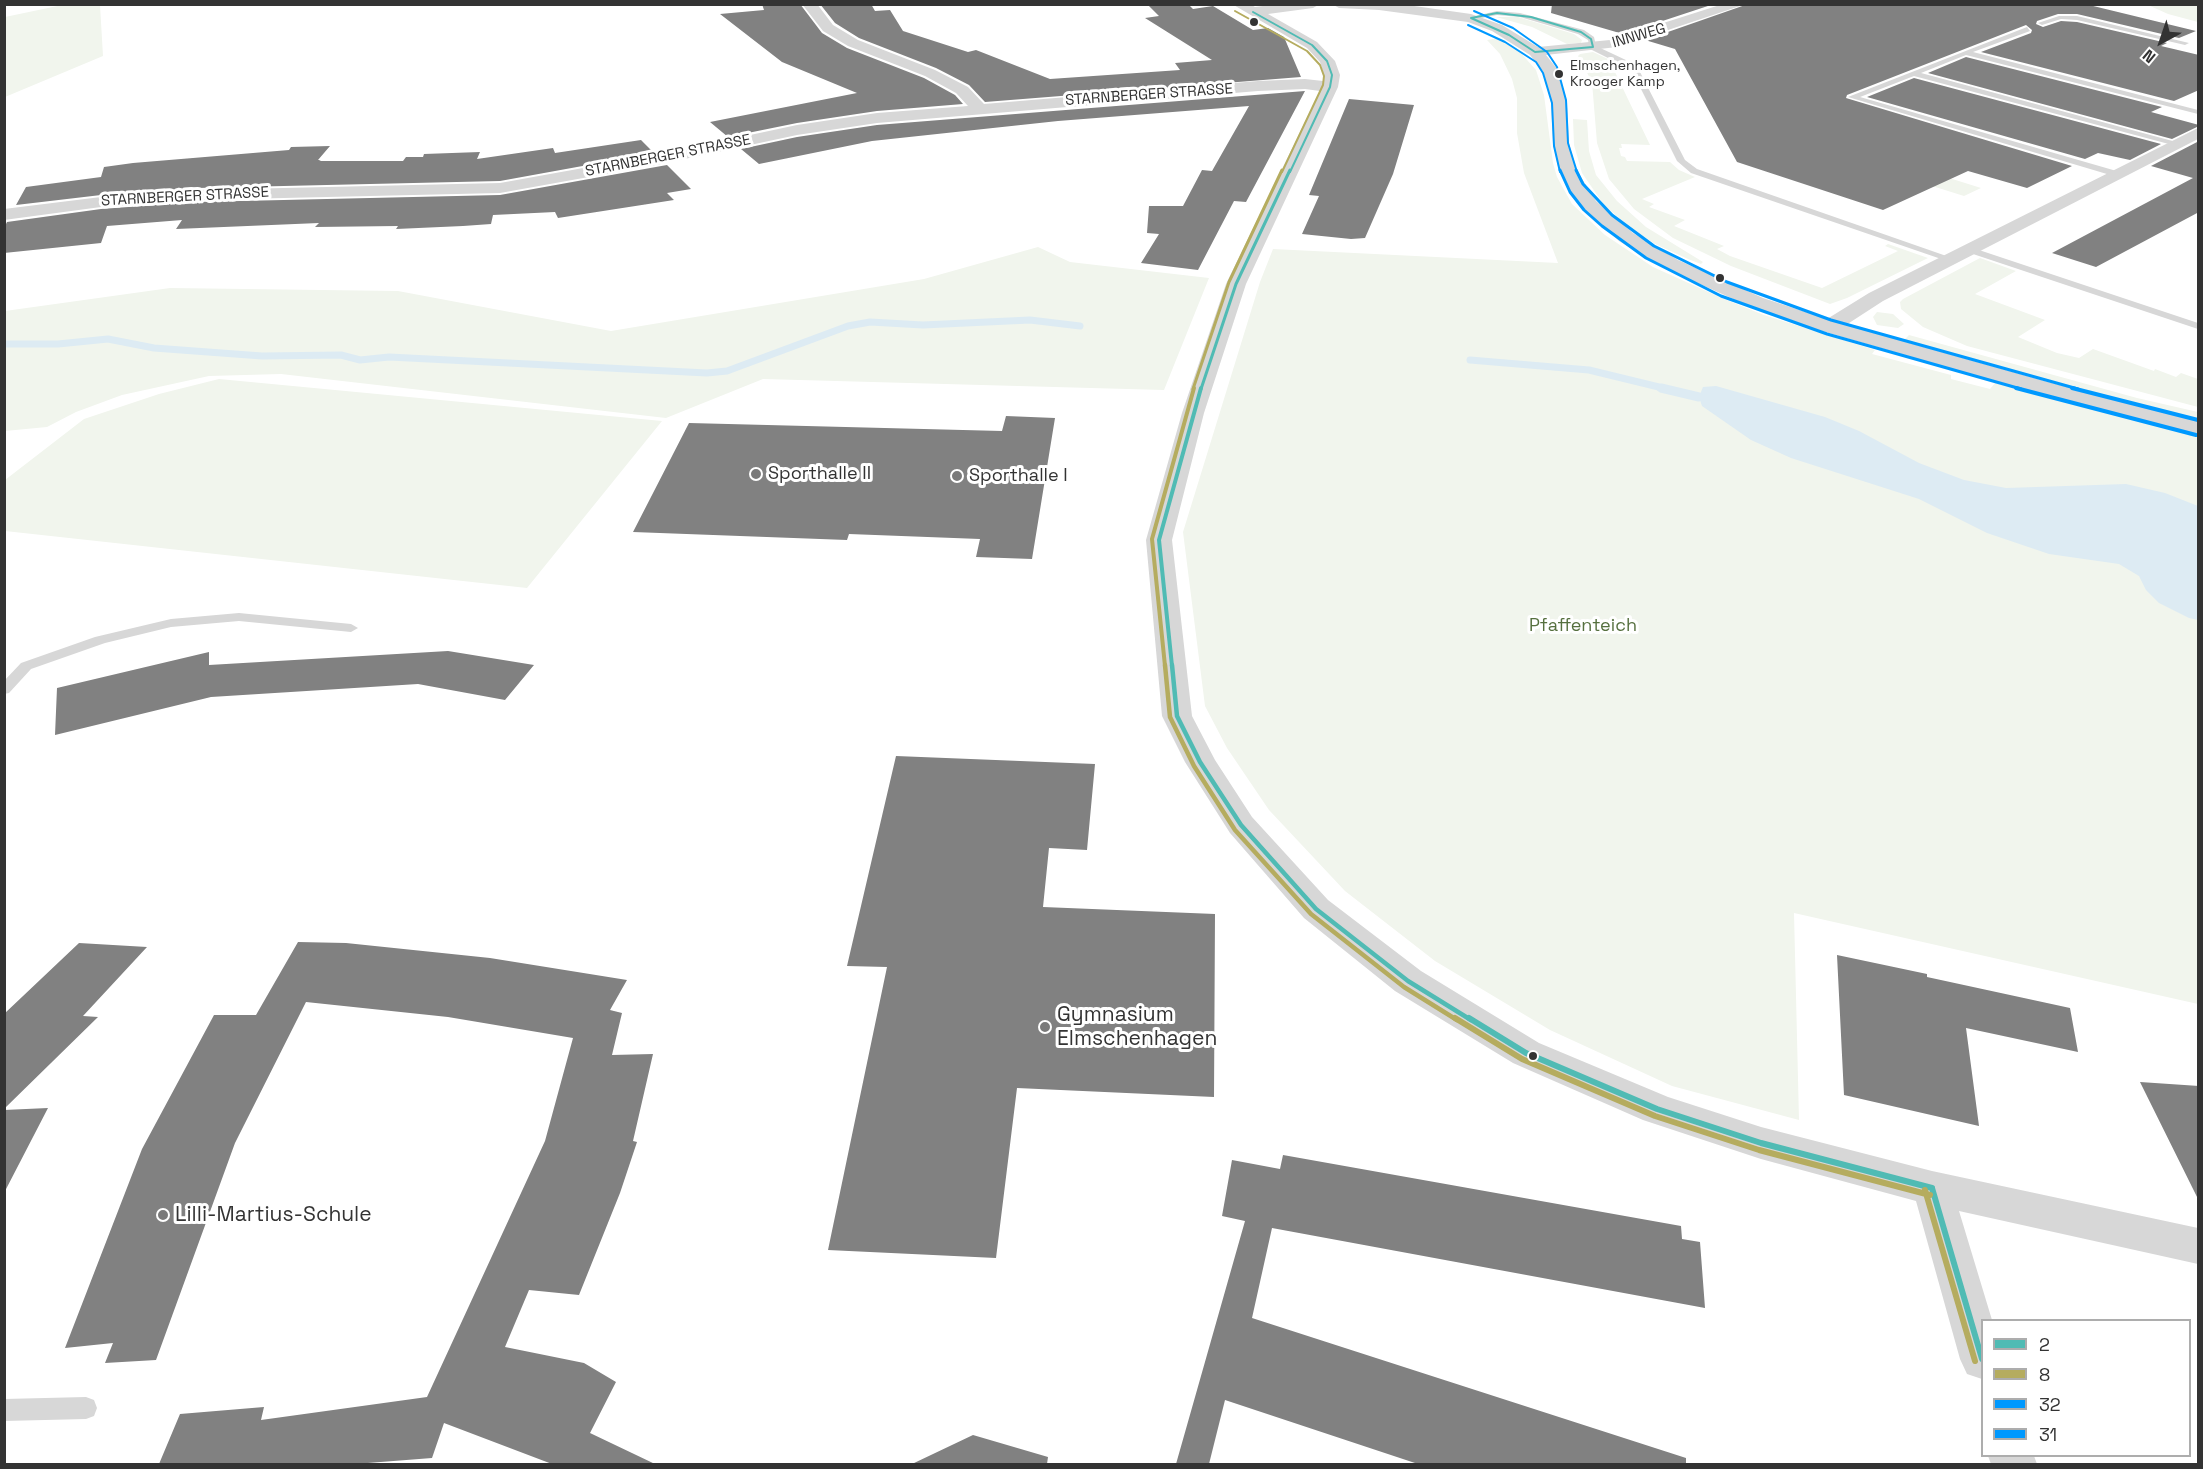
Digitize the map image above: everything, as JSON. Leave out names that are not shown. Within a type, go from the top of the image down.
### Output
[{"type":"street","points":[[809,4],[828,28],[853,43],[930,73],[962,90],[980,108]]},
{"type":"street","points":[[1239,4],[1312,45],[1327,61],[1332,75],[1330,87],[1236,284],[1193,413],[1159,540],[1177,716],[1200,762],[1241,825],[1316,909],[1408,981],[1526,1053],[1657,1109],[1761,1143],[1932,1188],[2199,1246]]},
{"type":"street","points":[[1252,12],[1313,4]]},
{"type":"street","points":[[1339,4],[1421,6],[1452,18],[1471,18],[1503,32],[1535,52],[1550,70],[1559,102],[1561,144],[1568,171],[1590,205],[1607,221],[1650,252],[1691,273],[1756,302],[1829,327],[2040,387],[2199,428]]},
{"type":"street","name":"INNWEG","points":[[1535,52],[1593,47],[1630,39],[1739,4]]},
{"type":"street","name":"STARNBERGER STRASSE","points":[[4,215],[101,202],[197,195],[500,188],[661,159],[797,130],[877,118],[1258,86],[1305,84],[1330,87]]},
{"type":"street","points":[[1829,327],[1876,297],[2199,133]]},
{"type":"street","points":[[1932,1188],[1981,1352]]},
{"type":"lane","points":[[1471,18],[1497,13],[1532,17],[1581,32],[1591,39],[1593,47],[1625,63],[1636,72],[1681,161],[1694,171],[1950,259]]},
{"type":"lane","points":[[2042,23],[2061,17],[2077,18],[2185,43]]},
{"type":"lane","points":[[2027,29],[1852,97],[2116,174]]},
{"type":"lane","points":[[1967,53],[2199,112]]},
{"type":"lane","points":[[1912,73],[2177,145]]},
{"type":"lane","points":[[1970,250],[2199,326]]},
{"type":"lane","points":[[4,690],[26,666],[100,640],[171,623],[239,617],[351,628]]},
{"type":"lane","points":[[4,1410],[86,1408]]},
{"type":"green space","points":[[67,4],[100,5],[103,56],[5,97],[5,17]]},
{"type":"green space","points":[[2148,5],[2198,5],[2198,22],[2168,14]]},
{"type":"green space","points":[[1496,17],[1518,17],[1574,34],[1582,40],[1581,43],[1567,44],[1532,27]]},
{"type":"green space","name":"Pfaffenteich","points":[[1499,38],[1519,51],[1536,70],[1544,95],[1553,163],[1557,177],[1572,204],[1605,235],[1653,267],[1764,315],[1875,350],[1872,354],[1951,375],[1951,379],[1990,389],[1995,383],[2198,436],[2198,1004],[1794,913],[1799,1120],[1672,1086],[1550,1030],[1435,961],[1345,891],[1269,810],[1227,748],[1205,706],[1183,532],[1260,282],[1273,249],[1558,263],[1524,173],[1517,133],[1517,98],[1512,79],[1500,54],[1487,40]]},
{"type":"green space","points":[[1593,52],[1621,65],[1628,72],[1615,72],[1650,145],[1621,144],[1622,148],[1619,148],[1621,156],[1627,161],[1670,162],[1679,170],[1695,177],[1642,199],[1654,204],[1649,207],[1685,220],[1674,226],[1724,246],[1717,249],[1730,256],[1822,288],[1898,251],[1885,246],[1888,244],[1928,258],[1830,304],[1731,266],[1673,238],[1634,209],[1609,179],[1597,143],[1592,82],[1578,56]]},
{"type":"green space","points":[[1573,119],[1587,120],[1589,151],[1596,175],[1617,201],[1646,227],[1703,262],[1701,264],[1655,244],[1629,227],[1604,205],[1582,173],[1574,145]]},
{"type":"green space","points":[[1809,134],[1981,188],[1964,196],[1830,154]]},
{"type":"green space","points":[[1038,247],[1070,262],[1209,278],[1164,390],[763,379],[666,418],[281,374],[209,376],[122,395],[76,412],[47,427],[5,431],[5,311],[170,288],[398,291],[611,331],[924,279]]},
{"type":"green space","points":[[1980,258],[2016,271],[1975,294],[2045,320],[2018,337],[2057,353],[2079,358],[2093,349],[2154,371],[2155,369],[2176,377],[2181,373],[2198,379],[2198,407],[1967,346],[1923,327],[1901,309],[1900,302],[1903,299]]},
{"type":"green space","points":[[1877,312],[1893,314],[1904,324],[1898,328],[1877,325],[1873,317]]},
{"type":"green space","points":[[1909,335],[2137,398],[2198,412],[2198,420],[1903,341]]},
{"type":"green space","points":[[219,379],[662,421],[527,588],[5,531],[5,480],[84,419],[159,394]]},
{"type":"shaded area","points":[[1716,386],[1825,417],[1859,431],[1919,463],[1964,480],[2006,488],[2126,484],[2165,493],[2198,506],[2198,620],[2159,603],[2146,590],[2139,576],[2119,564],[2049,554],[1987,533],[1919,499],[1791,458],[1751,440],[1702,406],[1699,397],[1703,387]]},
{"type":"building","points":[[762,4],[800,4],[822,33],[847,48],[924,78],[955,95],[963,104],[877,111],[797,123],[728,137],[710,122],[857,93],[782,62],[720,14],[764,10]]},
{"type":"building","points":[[820,4],[871,4],[875,11],[890,10],[903,31],[968,52],[976,50],[1050,79],[1180,70],[1175,63],[1212,60],[1145,18],[1159,16],[1147,4],[1188,4],[1193,9],[1213,6],[1253,30],[1268,28],[1284,37],[1301,77],[985,102],[969,85],[936,68],[859,38],[835,23]]},
{"type":"building","points":[[1552,4],[1714,4],[1623,34],[1551,13]]},
{"type":"building","points":[[1748,4],[2085,4],[2196,31],[2179,38],[2077,14],[2058,14],[2037,21],[2036,24],[2043,27],[2061,21],[2077,22],[2167,43],[2161,46],[2199,55],[2199,90],[2174,101],[1981,52],[2031,33],[2032,30],[2026,25],[1847,95],[1846,98],[2072,166],[2027,188],[1968,171],[1883,210],[1737,162],[1675,49],[1645,40]]},
{"type":"building","points":[[1966,57],[2162,107],[2151,112],[2199,126],[2172,139],[1928,73]]},
{"type":"building","points":[[1914,78],[2161,144],[2130,160],[2098,153],[2085,159],[1867,97]]},
{"type":"building","points":[[1305,91],[1246,202],[1234,201],[1198,270],[1141,263],[1159,234],[1147,233],[1149,206],[1183,206],[1202,170],[1212,171],[1249,106],[1058,121],[872,141],[759,164],[741,149],[797,137],[877,125]]},
{"type":"building","points":[[1349,99],[1414,105],[1393,174],[1365,238],[1351,239],[1302,234],[1319,196],[1309,195]]},
{"type":"building","points":[[641,140],[654,153],[500,181],[197,188],[101,195],[16,205],[26,187],[101,177],[104,167],[133,163],[289,150],[291,147],[330,146],[319,161],[403,161],[406,157],[423,157],[424,154],[480,152],[477,159],[553,148],[555,153]]},
{"type":"building","points":[[2199,141],[2199,212],[2096,267],[2052,253],[2193,178],[2151,166]]},
{"type":"building","points":[[667,165],[691,189],[667,193],[674,200],[558,218],[555,212],[493,215],[491,224],[396,229],[398,226],[315,227],[319,223],[176,229],[182,220],[107,226],[101,243],[4,253],[4,228],[7,222],[101,209],[197,202],[500,195]]},
{"type":"building","points":[[1006,416],[1055,418],[1032,559],[976,557],[980,539],[849,534],[847,540],[633,532],[689,423],[1002,431]]},
{"type":"building","points":[[448,651],[534,665],[505,700],[418,684],[211,697],[55,735],[57,688],[209,652],[209,665]]},
{"type":"building","name":"Gymnasium Elmschenhagen","points":[[896,756],[1095,764],[1087,850],[1049,848],[1043,907],[1215,914],[1214,1097],[1017,1088],[996,1258],[828,1250],[887,967],[847,966]]},
{"type":"building","name":"Lilli-Martius-Schule","points":[[298,942],[346,943],[490,958],[627,980],[610,1010],[622,1013],[612,1055],[653,1054],[633,1141],[637,1142],[620,1193],[579,1295],[529,1290],[505,1347],[584,1363],[616,1382],[590,1433],[655,1464],[552,1464],[444,1423],[432,1458],[355,1464],[159,1464],[180,1414],[264,1407],[261,1420],[427,1397],[545,1141],[573,1038],[448,1017],[306,1002],[235,1143],[156,1360],[105,1363],[113,1343],[65,1348],[142,1149],[214,1015],[256,1015]]},
{"type":"building","points":[[79,943],[147,947],[83,1016],[98,1017],[4,1109],[4,1014]]},
{"type":"building","points":[[1837,955],[2070,1008],[2078,1052],[1966,1028],[1979,1126],[1844,1095]]},
{"type":"building","points":[[2140,1082],[2199,1086],[2199,1201]]},
{"type":"building","points":[[48,1108],[4,1193],[4,1110]]},
{"type":"building","points":[[1283,1155],[1681,1226],[1682,1239],[1700,1242],[1705,1308],[1272,1228],[1252,1318],[1686,1458],[1686,1464],[1418,1464],[1225,1400],[1209,1464],[1176,1464],[1245,1221],[1222,1216],[1232,1160],[1280,1169]]},
{"type":"building","points":[[973,1435],[1048,1457],[1047,1464],[912,1464]]},
{"type":"waterway","points":[[4,344],[58,344],[108,339],[154,348],[262,356],[341,355],[360,360],[389,357],[707,373],[727,371],[848,326],[870,322],[923,325],[1030,320],[1080,326]]},
{"type":"waterway","points":[[1470,360],[1589,370],[1667,389]]},
{"type":"waterway","points":[[1661,388],[1699,397]]},
{"type":"transit line","name":"8","points":[[1235,11],[1307,51],[1320,65],[1324,76],[1323,85],[1229,282],[1186,411],[1152,539],[1170,717],[1194,766],[1235,830],[1311,914],[1404,987],[1522,1059],[1655,1116],[1759,1150],[1930,1195]]},
{"type":"transit line","name":"31","points":[[1474,11],[1513,28],[1547,52],[1557,67],[1566,100],[1568,143],[1575,168],[1583,184],[1612,215],[1654,246],[1727,282],[1831,320],[2042,380],[2198,420]]},
{"type":"transit line","name":"2","points":[[1253,12],[1312,45],[1327,61],[1332,75],[1330,87],[1236,284],[1193,413],[1159,540],[1177,716],[1200,762],[1241,825],[1316,909],[1408,981],[1526,1053],[1657,1109],[1761,1143],[1932,1188]]},
{"type":"transit line","name":"2","points":[[1497,13],[1531,17],[1581,32],[1591,39],[1593,47],[1535,52],[1509,35],[1471,18],[1497,13]]},
{"type":"transit line","name":"32","points":[[1468,25],[1505,42],[1536,62],[1543,73],[1552,103],[1554,146],[1561,174],[1570,192],[1584,210],[1602,226],[1646,258],[1721,296],[1827,334],[2038,394],[2196,435]]},
{"type":"transit line","name":"2","points":[[1932,1188],[1981,1356]]},
{"type":"transit line","name":"8","points":[[1925,1190],[1975,1361]]},
{"type":"place","name":"Elmschenhagen, Krooger Kamp","points":[[1559,74]]},
{"type":"place","name":"Sporthalle II","points":[[756,474]]},
{"type":"place","name":"Sporthalle I","points":[[957,476]]},
{"type":"place","name":"Gymnasium Elmschenhagen","points":[[1045,1027]]},
{"type":"place","name":"Lilli-Martius-Schule","points":[[163,1215]]}]
